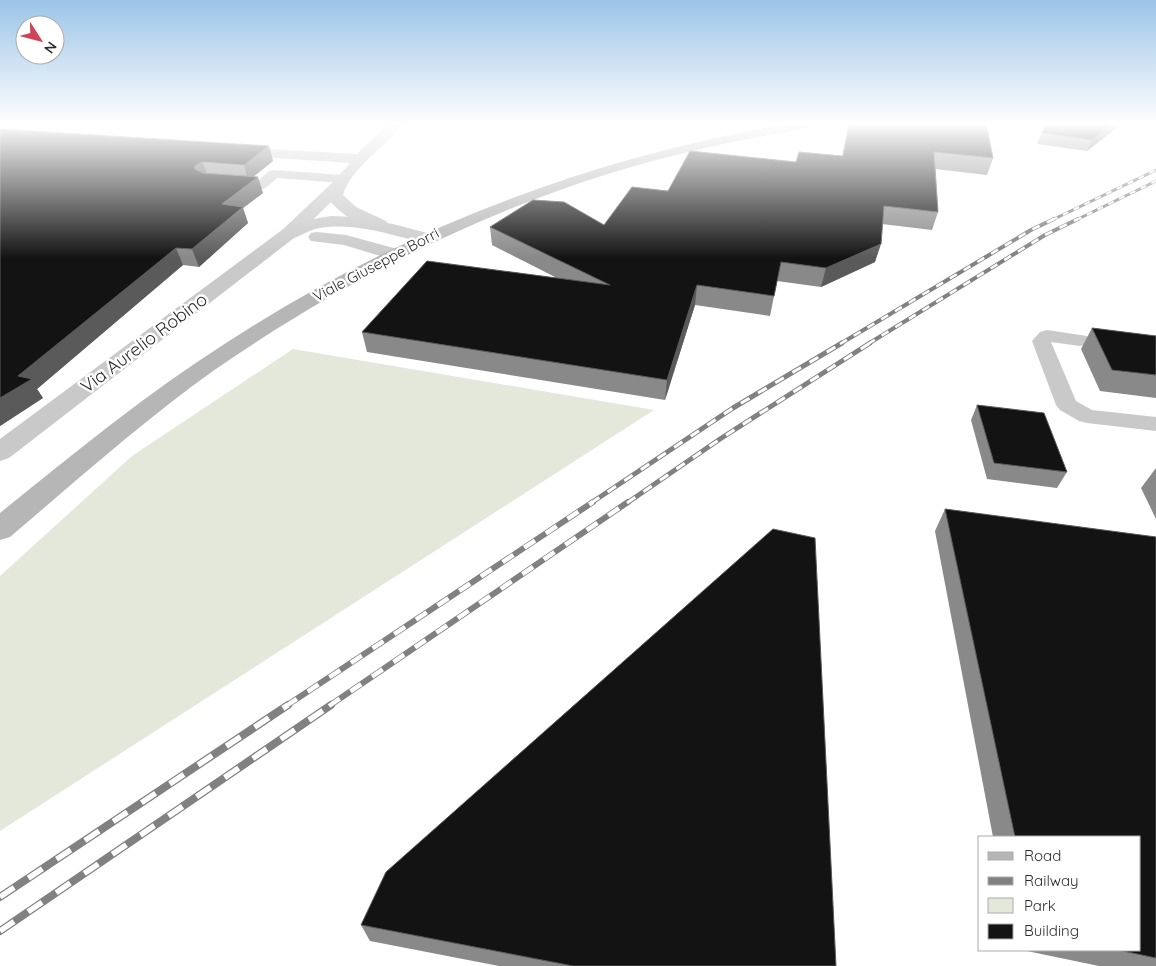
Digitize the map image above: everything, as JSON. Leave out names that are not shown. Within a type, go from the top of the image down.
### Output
[{"type":"main road","name":"Viale Giuseppe Borri","points":[[0,529],[118,433],[211,363],[289,312],[425,238],[514,200],[612,168]]},
{"type":"street","points":[[288,234],[353,168]]},
{"type":"street","points":[[340,183],[335,196],[342,205],[354,214],[380,225],[425,238]]},
{"type":"street","points":[[288,234],[316,224],[343,221],[380,225]]},
{"type":"street","points":[[288,234],[346,240],[394,254]]},
{"type":"street","name":"Via Aurelio Robino","points":[[0,452],[288,234]]},
{"type":"lane","points":[[216,184],[258,187],[274,174],[340,183]]},
{"type":"lane","points":[[1080,340],[1047,336],[1041,342],[1067,405],[1087,416],[1156,424]]},
{"type":"green space","points":[[293,349],[654,410],[0,831],[0,576],[132,456]]},
{"type":"building","points":[[0,168],[195,168],[203,173],[258,177],[222,204],[243,207],[192,249],[176,248],[18,376],[32,379],[0,398]]},
{"type":"building","points":[[681,168],[935,168],[938,212],[884,206],[881,244],[826,268],[781,262],[774,296],[697,285],[667,380],[362,332],[427,261],[610,285],[490,227],[533,200],[564,202],[604,225],[632,187],[668,191]]},
{"type":"building","points":[[1092,328],[1156,336],[1156,375],[1112,370]]},
{"type":"building","points":[[977,405],[1044,413],[1067,472],[994,463]]},
{"type":"building","points":[[945,509],[1156,537],[1156,958],[1123,951],[1141,951],[1141,836],[1015,836]]},
{"type":"building","points":[[773,529],[815,538],[836,966],[573,966],[361,925],[386,872]]},
{"type":"railway","points":[[1052,220],[1156,170]]},
{"type":"railway","points":[[1076,220],[1156,181]]},
{"type":"railway","points":[[840,344],[1031,230],[1054,219]]},
{"type":"railway","points":[[868,344],[1045,235],[1078,219]]},
{"type":"railway","points":[[591,503],[733,408],[842,343]]},
{"type":"railway","points":[[627,503],[720,439],[870,343]]},
{"type":"railway","points":[[286,706],[593,502]]},
{"type":"railway","points":[[329,706],[628,502]]},
{"type":"railway","points":[[0,897],[288,705]]},
{"type":"railway","points":[[0,931],[331,705]]}]
